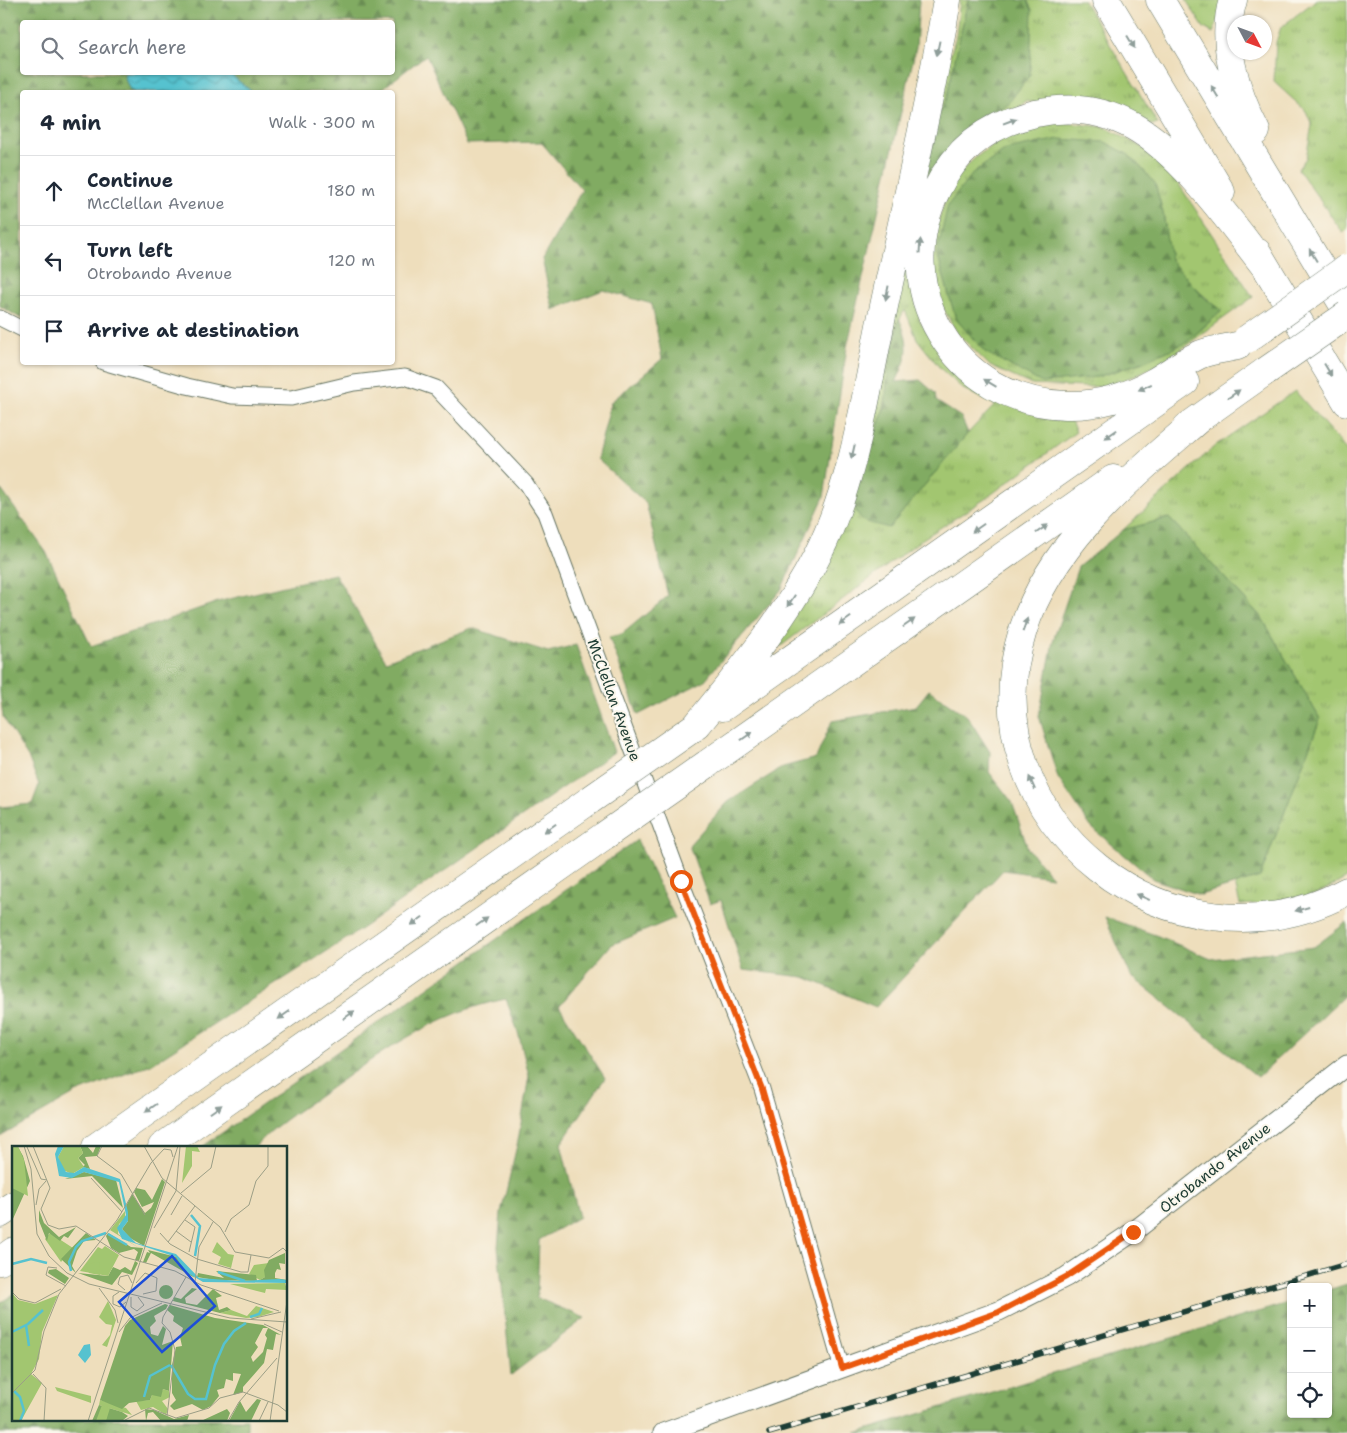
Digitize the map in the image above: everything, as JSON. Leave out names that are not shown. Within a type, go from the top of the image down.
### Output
[{"type":"highway","points":[[695,726],[758,648],[790,603],[818,555],[834,516],[857,436],[947,0]]},
{"type":"highway","points":[[1106,0],[1347,402]]},
{"type":"highway","points":[[163,1146],[1266,372],[1347,313],[1160,0]]},
{"type":"highway","points":[[1234,0],[1229,33],[1236,80],[1247,114],[1263,146],[1276,194]]},
{"type":"highway","points":[[1242,342],[1198,354],[1152,383],[1131,393],[1104,402],[1078,405],[1053,404],[1026,399],[1002,389],[980,376],[956,356],[942,337],[930,313],[921,280],[919,256],[923,227],[932,200],[945,174],[959,155],[976,139],[998,126],[1046,111],[1075,110],[1101,113],[1133,126],[1166,151],[1211,199],[1267,269]]},
{"type":"highway","points":[[97,1146],[1347,268]]},
{"type":"highway","points":[[1201,417],[1135,476],[1083,529],[1056,562],[1039,592],[1023,631],[1014,676],[1014,715],[1022,758],[1045,808],[1078,852],[1112,880],[1145,898],[1170,907],[1202,913],[1255,917],[1307,908],[1347,890]]},
{"type":"highway","points":[[0,1214],[12,1206]]},
{"type":"highway","points":[[0,1261],[12,1252]]},
{"type":"street","points":[[0,318],[20,328]]},
{"type":"street","name":"McClellan Avenue","points":[[114,365],[232,396],[291,398],[354,383],[405,377],[436,388],[526,484],[545,513],[681,881],[762,1089],[842,1368]]},
{"type":"street","name":"Otrobando Avenue","points":[[663,1433],[999,1312],[1066,1277],[1133,1232],[1347,1065]]},
{"type":"green space","points":[[0,0],[919,0],[916,47],[847,347],[824,497],[781,590],[704,681],[638,715],[609,637],[622,634],[668,596],[646,503],[597,459],[611,402],[662,359],[652,304],[603,290],[553,310],[542,259],[582,190],[541,142],[467,144],[426,55],[381,90],[250,90],[231,75],[395,75],[395,20],[20,20],[20,75],[125,75],[127,84],[131,90],[20,90],[20,318],[0,306]]},
{"type":"green space","points":[[960,0],[968,0],[947,96],[937,117],[1032,10],[1027,0],[1083,0],[1158,124],[1149,125],[1026,101],[930,189],[918,187],[929,129],[956,36]]},
{"type":"green space","points":[[968,0],[1027,0],[1032,10],[1030,75],[1010,101],[975,130],[935,172],[925,172],[937,117],[947,96]]},
{"type":"green space","points":[[1186,0],[1225,0],[1213,33],[1204,28]]},
{"type":"green space","points":[[1316,0],[1347,0],[1347,230],[1343,233],[1298,169],[1306,158],[1312,125],[1306,111],[1274,82],[1276,42],[1281,27]]},
{"type":"green space","points":[[1058,122],[1105,127],[1147,150],[1176,180],[1253,297],[1162,363],[1111,386],[1032,385],[990,366],[957,333],[937,297],[928,252],[952,180],[975,158],[1003,137]],"holes":[[[1105,142],[1139,166],[1153,184],[1162,209],[1166,242],[1173,265],[1193,286],[1222,311],[1187,342],[1143,362],[1097,377],[985,352],[956,319],[937,253]]]},
{"type":"green space","points":[[1059,139],[1105,142],[1129,155],[1155,183],[1163,213],[1170,260],[1205,298],[1222,310],[1187,342],[1143,362],[1097,377],[1042,383],[985,352],[956,319],[937,253],[948,205],[974,172],[1006,150]]},
{"type":"green space","points":[[905,258],[921,323],[955,369],[1000,400],[1042,417],[1071,421],[1076,432],[985,499],[921,540],[781,646],[770,642],[823,570]],"holes":[[[905,310],[917,339],[940,368],[963,389],[995,405],[968,433],[889,528],[854,494],[875,440],[886,395],[892,344],[899,321]]]},
{"type":"green space","points":[[899,318],[907,343],[907,350],[904,365],[896,382],[920,380],[935,393],[936,401],[961,417],[968,433],[889,528],[863,521],[855,510],[854,494],[885,406],[888,370]]},
{"type":"green space","points":[[1295,391],[1340,442],[1347,453],[1347,878],[1317,894],[1287,902],[1240,905],[1235,884],[1260,877],[1320,719],[1262,618],[1169,518],[1123,530],[1216,445]]},
{"type":"green space","points":[[0,488],[46,552],[91,646],[221,601],[335,574],[386,661],[472,628],[548,652],[576,645],[614,752],[357,932],[151,1064],[76,1093],[0,1137],[0,807],[32,804],[39,785],[29,759],[3,717],[0,692]]},
{"type":"green space","points":[[1169,518],[1262,618],[1320,719],[1260,877],[1200,895],[1153,879],[1091,827],[1058,778],[1039,716],[1053,641],[1078,567],[1123,530]]},
{"type":"green space","points":[[929,690],[967,716],[990,752],[989,772],[1012,802],[1028,849],[1052,877],[1003,870],[876,1007],[804,977],[743,970],[721,900],[710,904],[689,845],[728,802],[783,767],[816,758],[832,721],[916,706]]},
{"type":"green space","points":[[637,840],[675,918],[611,945],[559,1006],[605,1078],[561,1144],[579,1217],[539,1240],[537,1298],[585,1318],[511,1375],[498,1247],[501,1213],[518,1141],[529,1076],[518,1032],[506,999],[480,1005],[455,1014],[408,1037],[286,1119],[256,1146],[203,1146]]},
{"type":"green space","points":[[1105,917],[1158,936],[1211,959],[1314,947],[1347,922],[1347,993],[1258,1077],[1131,976]]},
{"type":"green space","points":[[1347,1284],[1347,1433],[856,1433],[1287,1303],[1287,1418],[1332,1418],[1332,1289]]},
{"type":"green space","points":[[12,1295],[12,1420],[247,1420],[247,1433],[0,1433],[0,1303]]},
{"type":"water","points":[[231,75],[250,90],[130,90],[124,76]]},
{"type":"railway","points":[[769,1433],[1347,1264]]},
{"type":"route","points":[[681,881],[762,1089],[842,1368],[999,1312],[1066,1277],[1133,1232]]}]
